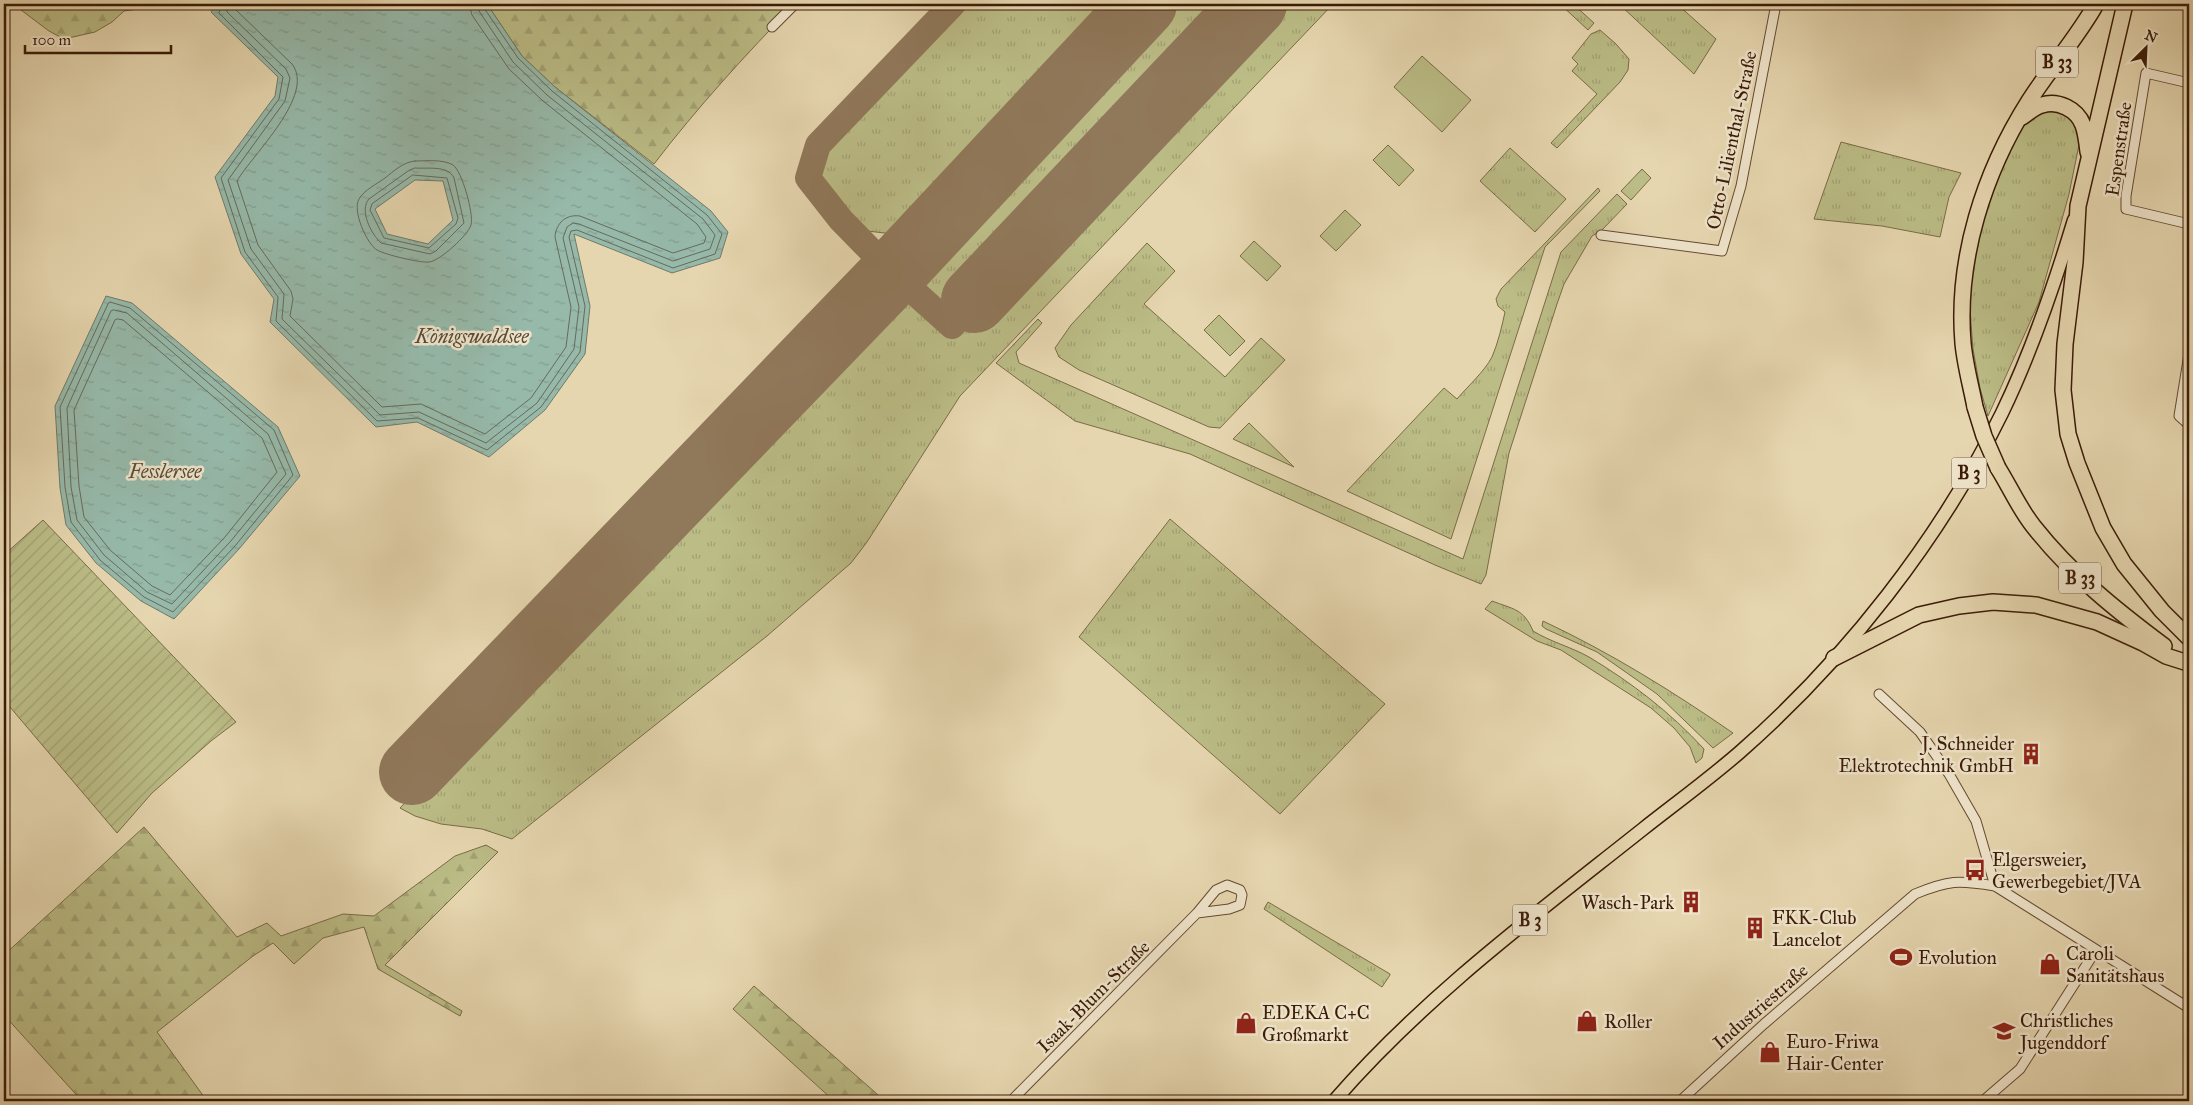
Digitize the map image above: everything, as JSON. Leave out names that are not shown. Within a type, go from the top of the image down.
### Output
[{"type":"highway","name":"B 33","points":[[2096,4],[2018,120],[1985,190],[1973,230],[1966,270],[1963,310],[1964,344],[1975,407],[1984,436],[1998,468],[2032,526],[2071,570],[2107,604],[2189,664]]},
{"type":"highway","name":"B 3","points":[[2078,206],[2126,4]]},
{"type":"highway","points":[[2018,120],[2040,105],[2049,103],[2069,108],[2078,115],[2083,125],[2089,158]]},
{"type":"highway","name":"B 33","points":[[2078,206],[2075,262],[2065,344],[2063,390],[2068,434],[2086,488],[2103,528],[2124,564],[2162,611],[2189,638]]},
{"type":"highway","points":[[1834,658],[1919,615],[1993,602],[2036,605],[2097,622],[2166,656],[2189,664]]},
{"type":"main road","name":"B 3","points":[[1334,1101],[1428,1004],[1565,891],[1746,747],[1834,658],[1922,548],[1975,463],[1993,430],[2032,346],[2078,206]]},
{"type":"street","points":[[772,27],[795,4]]},
{"type":"street","name":"Otto-Lilienthal-Straße","points":[[1601,235],[1722,251],[1741,186],[1776,4]]},
{"type":"street","name":"Espenstraße","points":[[2189,83],[2146,73],[2126,196],[2126,209],[2189,224]]},
{"type":"street","points":[[2189,354],[2179,416],[2189,424]]},
{"type":"street","points":[[1879,694],[1920,732],[1950,774],[1976,821],[1995,886],[2189,1008]]},
{"type":"street","name":"Industriestraße","points":[[1680,1101],[1764,1024],[1915,894],[1942,883],[1966,881],[1995,886]]},
{"type":"street","name":"Isaak-Blum-Straße","points":[[1011,1101],[1197,913],[1216,890],[1227,885],[1240,890],[1242,895],[1240,905],[1229,909],[1197,913]]},
{"type":"street","points":[[1983,1101],[2020,1069],[2096,950]]},
{"type":"green space","points":[[13,4],[171,4],[124,11],[112,22],[95,32],[64,39],[49,31]]},
{"type":"green space","points":[[487,4],[795,4],[722,82],[654,164],[555,87],[522,56]]},
{"type":"green space","points":[[961,4],[1120,4],[902,235],[867,231],[821,179],[825,148]]},
{"type":"green space","points":[[1162,4],[1333,4],[960,396],[867,542],[851,563],[767,636],[512,839],[482,829],[441,824],[415,816],[400,808],[750,442]]},
{"type":"green space","points":[[1560,4],[1573,4],[1594,23],[1588,30]]},
{"type":"green space","points":[[1619,4],[1677,4],[1716,39],[1694,74]]},
{"type":"green space","points":[[1600,30],[1629,59],[1628,70],[1620,82],[1557,148],[1551,143],[1597,94],[1572,71],[1578,64],[1572,58],[1591,34]]},
{"type":"green space","points":[[1422,56],[1471,100],[1442,132],[1394,87]]},
{"type":"green space","points":[[2052,107],[2077,119],[2081,135],[2069,194],[2039,302],[1988,416],[1980,388],[1973,349],[1969,298],[1977,246],[1991,187],[2020,131],[2027,119]]},
{"type":"green space","points":[[1841,142],[1961,173],[1949,197],[1940,237],[1882,226],[1814,219]]},
{"type":"green space","points":[[1388,145],[1414,170],[1399,186],[1373,160]]},
{"type":"green space","points":[[1510,148],[1566,199],[1535,232],[1480,181]]},
{"type":"green space","points":[[1642,169],[1651,178],[1631,200],[1621,191]]},
{"type":"green space","points":[[1598,188],[1600,191],[1545,247],[1451,539],[1347,491],[1444,388],[1457,399],[1489,363],[1496,346],[1505,312],[1498,306],[1496,299],[1501,289]]},
{"type":"green space","points":[[1617,194],[1627,204],[1602,230],[1592,236],[1564,284],[1557,304],[1509,453],[1486,575],[1481,584],[1190,454],[1075,421],[996,363],[1038,319],[1042,323],[1016,352],[1019,363],[1463,559],[1561,252]]},
{"type":"green space","points":[[1345,210],[1361,225],[1336,251],[1320,236]]},
{"type":"green space","points":[[1254,241],[1281,266],[1267,281],[1240,256]]},
{"type":"green space","points":[[1147,243],[1175,271],[1144,304],[1225,377],[1261,338],[1285,360],[1220,428],[1209,427],[1079,370],[1059,357],[1055,348],[1071,325]]},
{"type":"green space","points":[[1219,315],[1245,341],[1230,356],[1204,330]]},
{"type":"green space","points":[[1249,423],[1294,467],[1233,439]]},
{"type":"green space","points":[[1170,519],[1385,704],[1280,814],[1079,637]]},
{"type":"green space","points":[[43,520],[236,722],[211,741],[152,793],[117,833],[4,700],[4,555]]},
{"type":"green space","points":[[1492,601],[1512,608],[1522,614],[1533,631],[1589,657],[1635,688],[1664,710],[1691,735],[1704,749],[1702,758],[1696,763],[1690,747],[1674,728],[1651,708],[1561,650],[1537,641],[1485,609]]},
{"type":"green space","points":[[1543,621],[1641,673],[1733,733],[1713,748],[1657,694],[1597,652],[1546,629],[1542,626]]},
{"type":"green space","points":[[144,827],[237,937],[267,923],[281,936],[343,914],[374,916],[455,856],[486,845],[498,852],[385,965],[462,1011],[460,1016],[378,969],[364,927],[323,938],[294,964],[273,943],[253,956],[157,1032],[207,1101],[82,1101],[4,1015],[4,955]]},
{"type":"green space","points":[[1268,902],[1390,974],[1382,987],[1264,909]]},
{"type":"green space","points":[[754,986],[885,1101],[834,1101],[733,1009]]},
{"type":"water","name":"Königswaldsee","points":[[217,4],[487,4],[522,56],[555,87],[711,211],[728,232],[720,258],[672,273],[574,234],[590,306],[585,354],[545,410],[489,457],[417,422],[376,427],[270,322],[274,299],[241,254],[215,177],[275,96],[278,77],[211,12]],"holes":[[[415,180],[443,181],[453,220],[428,244],[387,234],[375,209]]]},
{"type":"water","name":"Fesslersee","points":[[106,296],[132,303],[278,427],[300,476],[239,549],[174,619],[141,601],[96,563],[66,525],[60,488],[55,406]]},
{"type":"taxiway","points":[[953,4],[818,145],[808,178],[841,220],[893,273],[952,326],[974,300]]},
{"type":"runway","points":[[412,772],[893,273],[1144,4]]},
{"type":"runway","points":[[974,300],[1254,4]]},
{"type":"place","name":"J. Schneider Elektrotechnik GmbH","points":[[2031,754]]},
{"type":"place","name":"Elgersweier, Gewerbegebiet/JVA","points":[[1975,870]]},
{"type":"place","name":"Wasch-Park","points":[[1691,902]]},
{"type":"place","name":"FKK-Club Lancelot","points":[[1755,928]]},
{"type":"place","name":"Evolution","points":[[1901,957]]},
{"type":"place","name":"Caroli Sanitätshaus","points":[[2050,964]]},
{"type":"place","name":"Roller","points":[[1587,1021]]},
{"type":"place","name":"EDEKA C+C Großmarkt","points":[[1246,1023]]},
{"type":"place","name":"Christliches Jugenddorf","points":[[2004,1031]]},
{"type":"place","name":"Euro-Friwa Hair-Center","points":[[1770,1052]]}]
